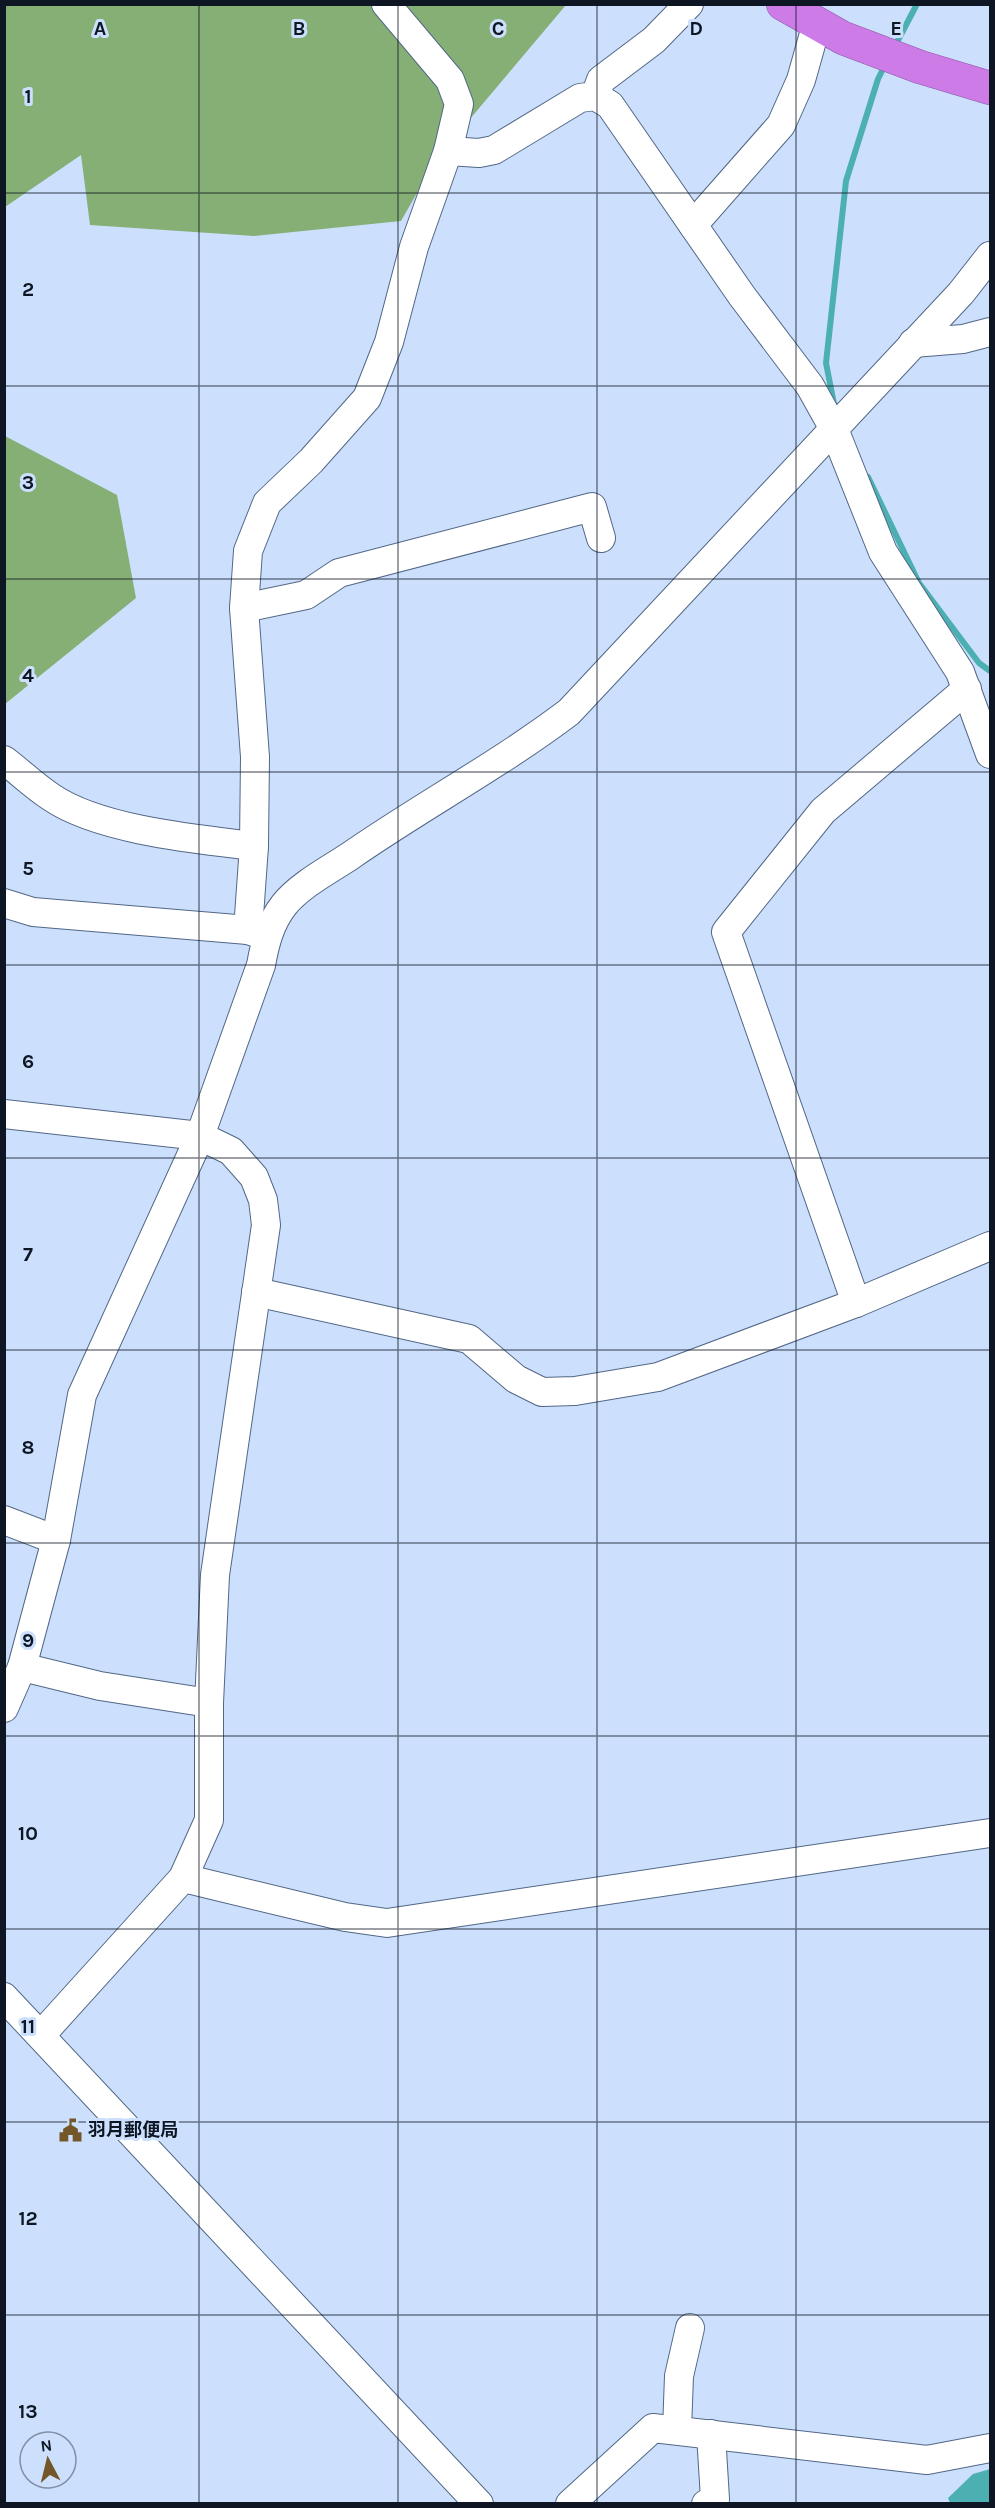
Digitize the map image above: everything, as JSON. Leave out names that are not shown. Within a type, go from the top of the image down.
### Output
[{"type":"highway","points":[[783,4],[843,38],[920,68],[990,87]]},
{"type":"street","points":[[4,1708],[22,1667],[56,1539],[82,1395],[200,1136],[261,964],[257,933],[254,846],[255,758],[244,608],[248,551],[267,503],[311,461],[367,398],[389,342],[414,247],[448,151],[459,104],[450,80],[386,4]]},
{"type":"street","points":[[595,96],[601,80],[654,40],[689,4]]},
{"type":"street","points":[[693,225],[781,125],[801,80],[817,23]]},
{"type":"street","points":[[448,151],[479,153],[494,150],[580,98],[595,96],[610,105],[742,296],[810,386],[834,429],[883,552],[960,672],[990,754]]},
{"type":"street","points":[[257,933],[284,905],[314,881],[384,833],[526,744],[569,712],[961,293],[990,256]]},
{"type":"street","points":[[913,343],[963,339],[990,332]]},
{"type":"street","points":[[244,608],[306,595],[339,573],[592,507],[601,538]]},
{"type":"street","points":[[856,1303],[726,932],[823,811],[967,689]]},
{"type":"street","points":[[4,760],[51,798],[86,816],[182,837],[254,846]]},
{"type":"street","points":[[4,903],[33,912],[257,933]]},
{"type":"street","points":[[4,1114],[200,1136],[231,1151],[254,1177],[262,1200],[266,1225],[215,1575],[209,1703],[210,1820],[183,1878],[40,2035]]},
{"type":"street","points":[[256,1292],[469,1340],[516,1379],[542,1392],[575,1391],[658,1377],[856,1303],[990,1246]]},
{"type":"street","points":[[4,1520],[56,1539]]},
{"type":"street","points":[[22,1667],[100,1686],[209,1703]]},
{"type":"street","points":[[183,1878],[345,1917],[387,1923],[990,1833]]},
{"type":"street","points":[[4,1997],[479,2504]]},
{"type":"street","points":[[677,2430],[679,2376],[690,2328]]},
{"type":"street","points":[[570,2504],[653,2428],[927,2460],[990,2448]]},
{"type":"street","points":[[706,2504],[715,2499],[711,2434]]},
{"type":"shaded area","points":[[5,5],[566,5],[437,158],[401,221],[254,236],[90,225],[81,155],[5,207]]},
{"type":"shaded area","points":[[5,436],[117,495],[136,598],[5,704]]},
{"type":"shaded area","points":[[990,2469],[990,2503],[950,2503],[948,2498],[973,2474]]},
{"type":"waterway","points":[[895,46],[917,4]]},
{"type":"waterway","points":[[834,404],[826,363],[846,181],[878,79],[886,63]]},
{"type":"waterway","points":[[868,477],[919,583],[979,663],[990,671]]},
{"type":"place","name":"羽月郵便局","points":[[70,2130]]}]
